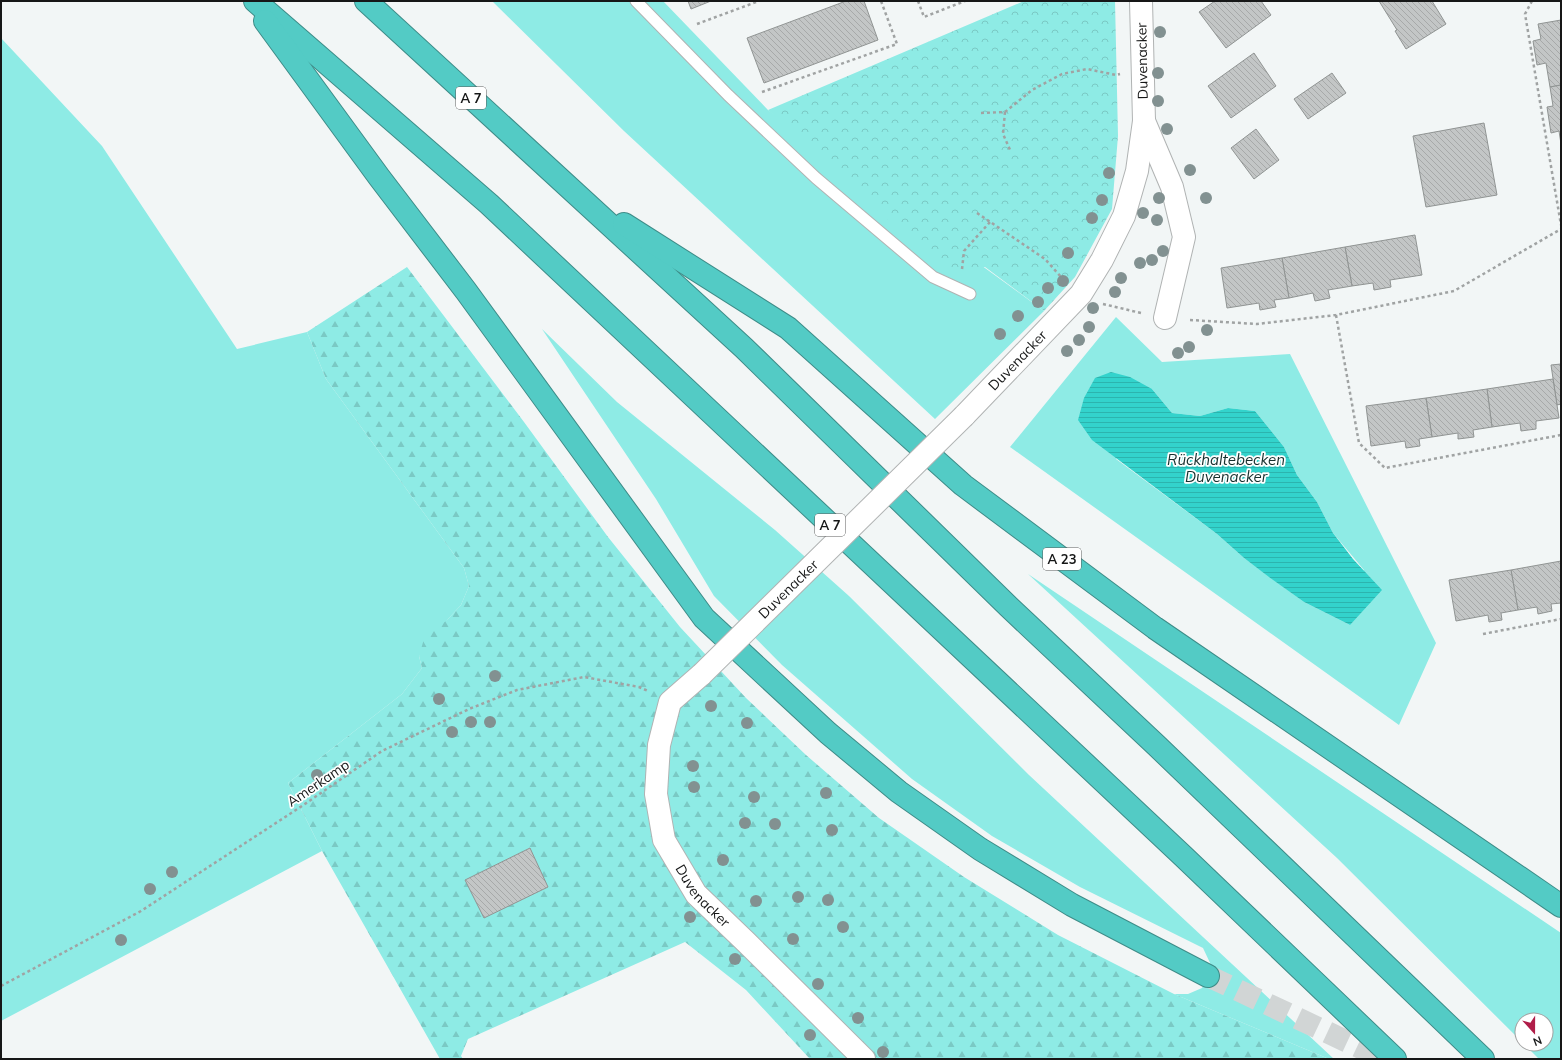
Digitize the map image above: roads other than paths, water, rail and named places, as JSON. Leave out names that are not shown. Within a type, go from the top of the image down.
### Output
[{"type":"highway","points":[[250,1],[379,177],[466,291],[704,618],[828,733],[899,792],[980,849],[1072,905],[1208,976]]},
{"type":"highway","name":"A 7","points":[[255,1],[489,204],[1183,856],[1395,1059]]},
{"type":"highway","name":"A 7","points":[[366,1],[744,348],[1009,607],[1162,750],[1483,1059]]},
{"type":"highway","name":"A 23","points":[[576,194],[788,328],[963,485],[1148,624],[1561,906]]},
{"type":"street","name":"Duvenacker","points":[[864,1059],[696,894],[664,840],[656,794],[659,745],[670,702],[702,674],[964,416],[1081,294],[1102,260],[1124,216],[1137,171],[1144,121],[1141,68],[1141,1]]},
{"type":"street","name":"Duvenacker","points":[[1144,121],[1172,188],[1184,237],[1166,318]]},
{"type":"lane","points":[[636,1],[728,95],[816,178],[933,277],[970,294]]},
{"type":"water","name":"Rückhaltebecken Duvenacker","points":[[1111,372],[1130,377],[1152,389],[1172,413],[1200,416],[1228,408],[1255,411],[1284,447],[1297,475],[1317,502],[1333,533],[1353,559],[1382,590],[1350,625],[1304,602],[1269,577],[1244,558],[1217,534],[1092,440],[1078,420],[1084,398],[1095,378]]},
{"type":"tunnel","points":[[1208,976],[1384,1059]]}]
